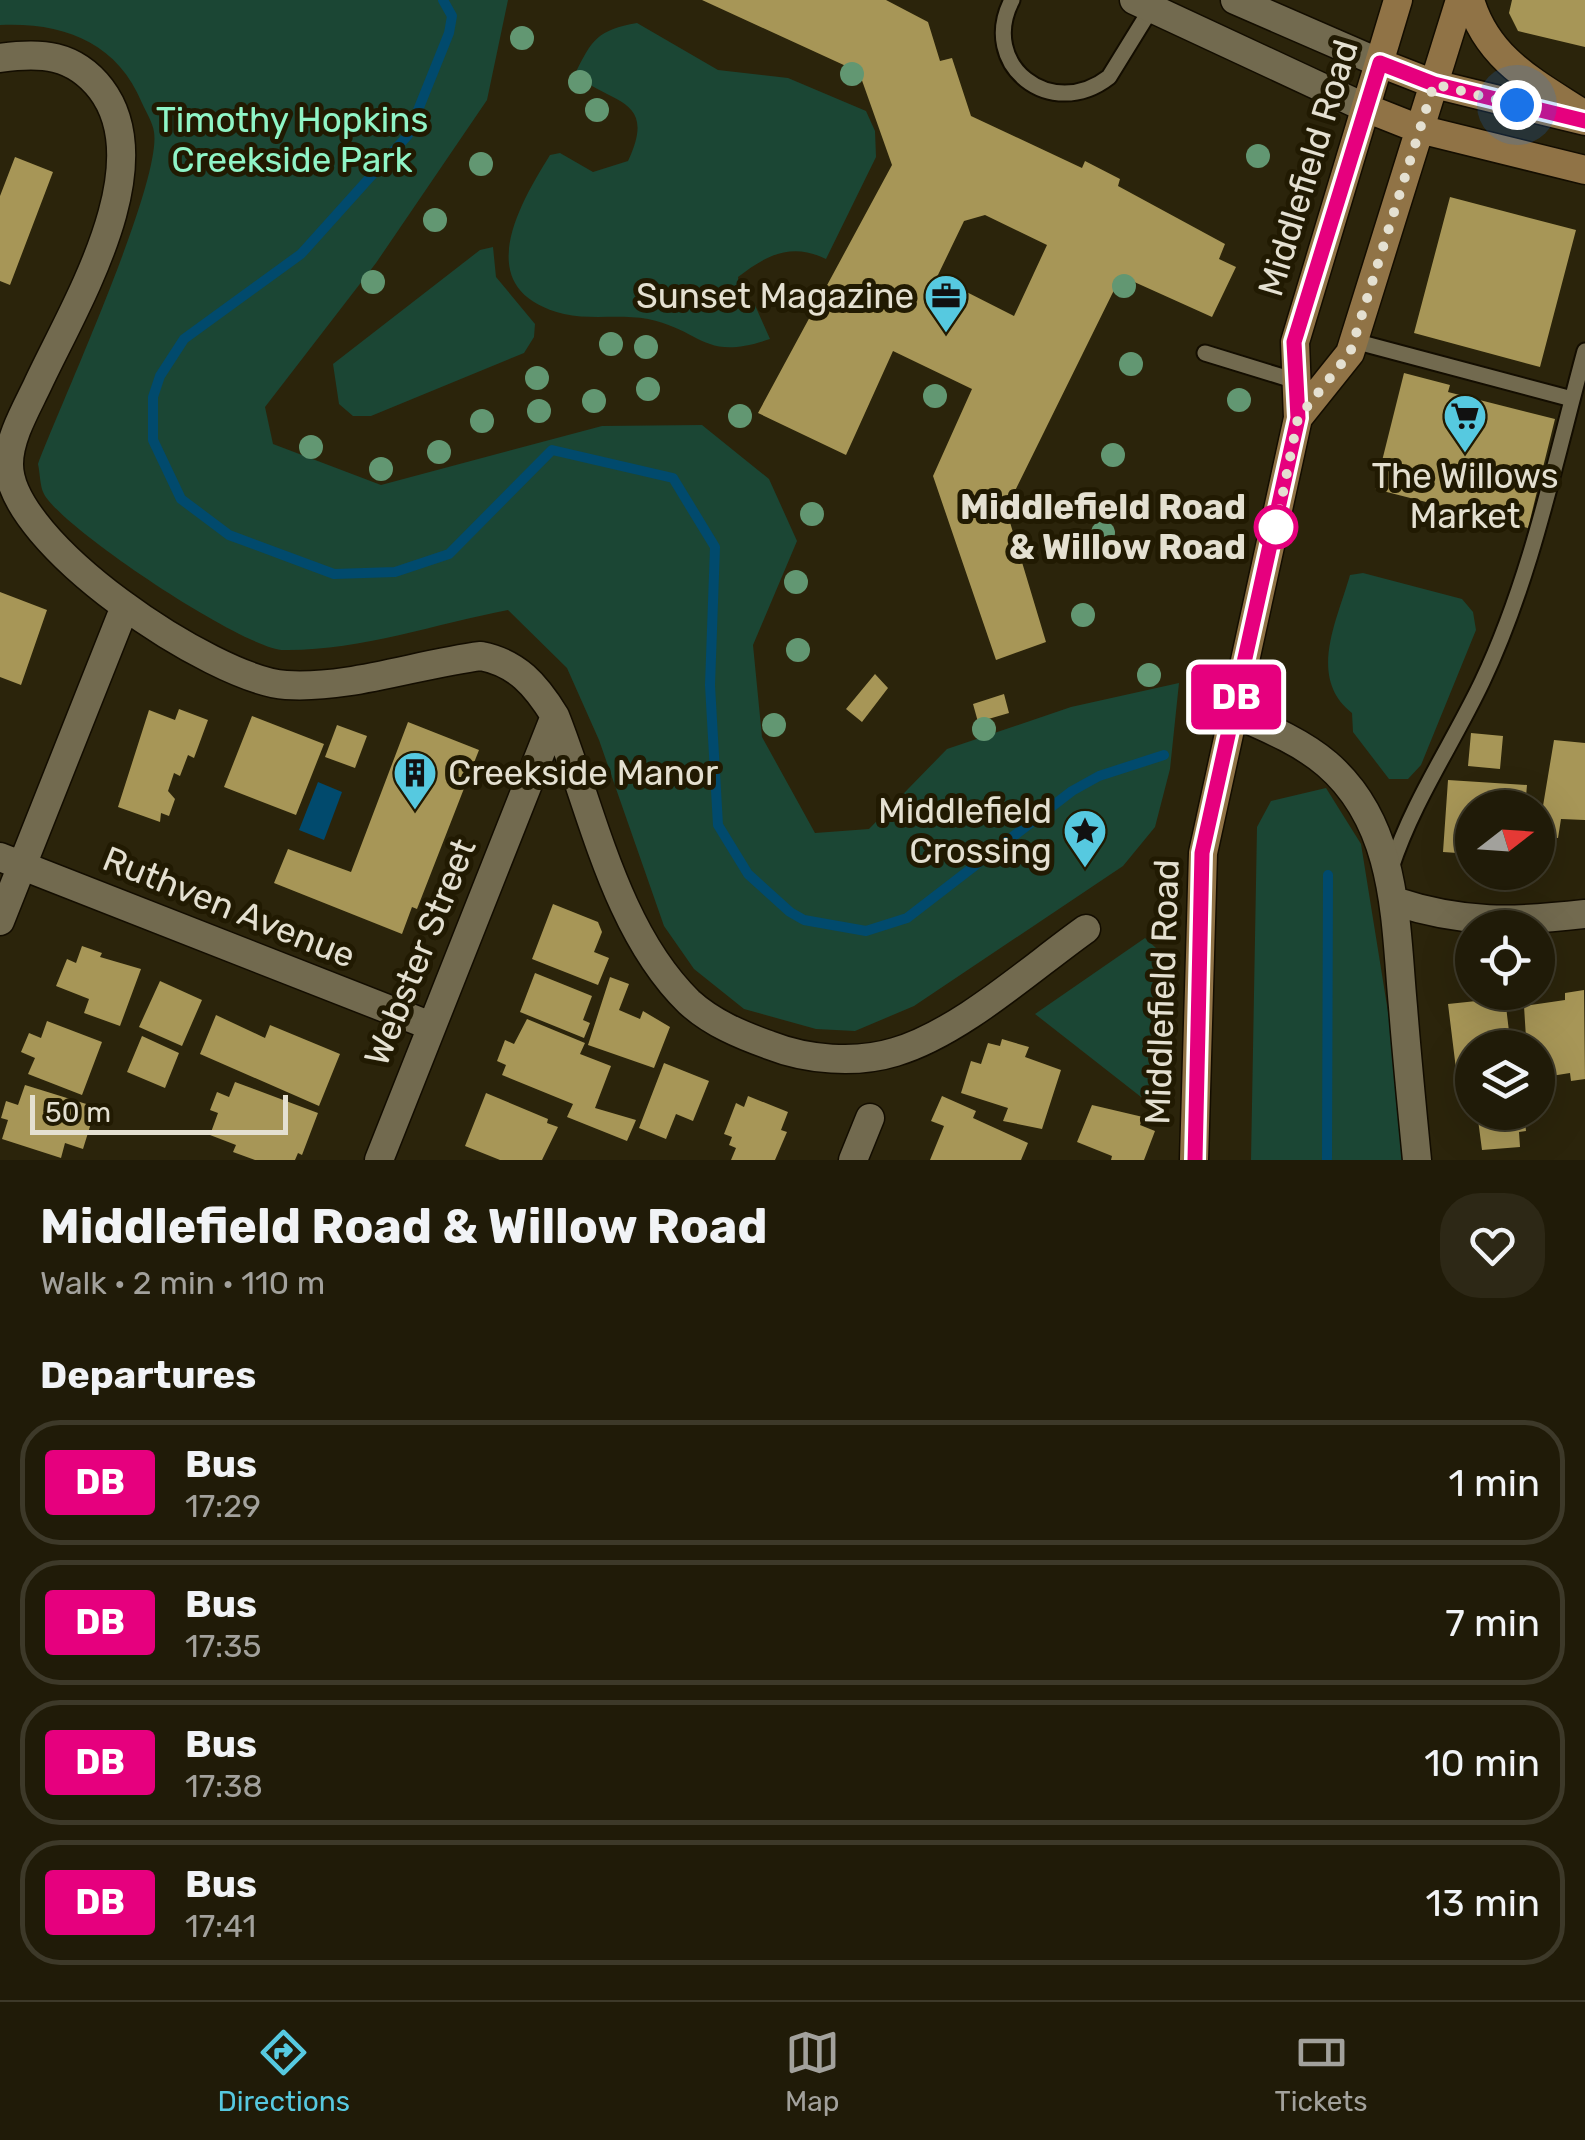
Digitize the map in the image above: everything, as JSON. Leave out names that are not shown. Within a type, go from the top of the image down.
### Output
[{"type":"main road","name":"Middlefield Road","points":[[1194,1160],[1202,853],[1298,418],[1294,342],[1398,0]]},
{"type":"main road","name":"Middlefield Road","points":[[1298,418],[1350,353],[1460,0]]},
{"type":"main road","points":[[1470,0],[1492,48],[1585,119]]},
{"type":"main road","points":[[1380,63],[1434,84],[1585,119]]},
{"type":"main road","points":[[1366,108],[1419,128],[1585,170]]},
{"type":"street","points":[[1235,0],[1380,63]]},
{"type":"street","points":[[1147,3],[1366,108]]},
{"type":"street","points":[[0,58],[50,55],[74,64],[107,97],[119,124],[124,152],[121,185],[102,241],[18,428],[8,461],[11,485],[24,512],[124,609],[242,675],[282,684],[318,686],[480,656],[505,661],[534,686],[555,716],[613,875],[651,956],[690,1003],[730,1030],[788,1052],[846,1059],[895,1052],[955,1021],[1086,929]]},
{"type":"street","points":[[0,921],[11,862],[124,609]]},
{"type":"street","points":[[1233,713],[1282,735],[1330,767],[1366,811],[1390,872],[1417,1160]]},
{"type":"street","name":"Webster Street","points":[[379,1160],[555,716]]},
{"type":"street","name":"Ruthven Avenue","points":[[11,862],[430,1026]]},
{"type":"street","points":[[1394,901],[1440,915],[1506,923],[1585,914]]},
{"type":"street","points":[[853,1160],[870,1118]]},
{"type":"lane","points":[[1012,0],[1003,26],[1017,72],[1028,84],[1063,96],[1098,86],[1109,77],[1147,3]]},
{"type":"lane","points":[[1354,340],[1572,400]]},
{"type":"lane","points":[[1390,872],[1408,817],[1483,681],[1520,581],[1585,351]]},
{"type":"lane","points":[[1205,353],[1296,381]]},
{"type":"green space","name":"Timothy Hopkins Creekside Park","points":[[0,0],[508,0],[487,100],[376,263],[265,407],[273,444],[381,485],[602,426],[702,425],[769,479],[797,541],[753,645],[762,737],[815,833],[869,829],[947,749],[1071,707],[1179,683],[1170,769],[1155,827],[1123,866],[914,1006],[855,1031],[816,1029],[744,1009],[694,969],[664,926],[599,740],[567,668],[508,610],[340,646],[284,650],[263,645],[196,610],[118,559],[58,511],[44,494],[38,464],[127,243],[152,158],[154,132],[131,82],[103,51],[66,32],[0,25]]},
{"type":"green space","points":[[637,23],[718,70],[788,78],[866,111],[875,131],[876,157],[826,259],[802,252],[780,253],[738,277],[740,296],[754,303],[770,339],[748,345],[717,346],[648,319],[564,314],[535,303],[518,287],[510,268],[509,246],[515,223],[550,155],[560,153],[593,172],[628,161],[636,140],[634,114],[575,74],[598,38],[613,29]]},
{"type":"green space","points":[[493,247],[496,277],[535,324],[534,337],[524,353],[371,416],[353,416],[339,404],[333,364],[480,250]]},
{"type":"green space","points":[[1363,573],[1462,599],[1473,612],[1476,630],[1421,765],[1408,779],[1389,779],[1353,732],[1352,713],[1338,699],[1331,683],[1328,666],[1333,630],[1350,575]]},
{"type":"green space","points":[[1326,788],[1361,844],[1393,1043],[1402,1160],[1251,1160],[1257,827],[1271,801]]},
{"type":"green space","points":[[1145,938],[1157,949],[1158,962],[1150,1104],[1035,1014]]},
{"type":"water","points":[[318,782],[342,792],[324,840],[299,830]]},
{"type":"building","name":"Sunset Magazine","points":[[702,0],[886,0],[928,22],[940,61],[952,58],[971,116],[1082,168],[1085,161],[1120,179],[1118,186],[1225,244],[1219,259],[1236,267],[1212,317],[1121,276],[1006,509],[1046,642],[996,660],[933,476],[972,389],[893,351],[846,455],[758,413],[892,165],[859,72]],"holes":[[[985,215],[1047,245],[1014,316],[937,277],[964,221]]]},
{"type":"building","points":[[1512,0],[1585,0],[1585,47],[1518,31],[1509,13]]},
{"type":"building","points":[[15,157],[53,172],[10,285],[0,281],[0,196]]},
{"type":"building","points":[[1450,197],[1576,230],[1540,367],[1414,333]]},
{"type":"building","name":"The Willows Market","points":[[1404,373],[1450,385],[1448,392],[1555,419],[1528,528],[1375,489]]},
{"type":"building","points":[[0,592],[47,610],[21,685],[0,677]]},
{"type":"building","points":[[875,674],[888,688],[862,722],[846,709]]},
{"type":"building","points":[[1004,694],[1009,713],[978,722],[973,704]]},
{"type":"building","points":[[179,709],[208,720],[194,758],[188,755],[180,776],[174,773],[168,791],[175,799],[169,816],[161,813],[160,822],[118,807],[149,710],[175,720]]},
{"type":"building","points":[[252,716],[324,744],[296,815],[224,787]]},
{"type":"building","name":"Creekside Manor","points":[[408,722],[479,750],[417,909],[412,907],[402,934],[274,883],[288,849],[351,872]]},
{"type":"building","points":[[337,725],[367,736],[355,768],[325,757]]},
{"type":"building","points":[[1471,733],[1503,736],[1500,769],[1468,766]]},
{"type":"building","points":[[1554,740],[1585,743],[1585,820],[1561,819],[1558,838],[1555,790],[1546,790]]},
{"type":"building","points":[[1448,780],[1527,785],[1527,790],[1455,790],[1455,853],[1443,852]]},
{"type":"building","points":[[553,904],[598,922],[602,932],[594,952],[609,958],[598,985],[532,959]]},
{"type":"building","points":[[82,946],[102,953],[100,957],[141,969],[120,1026],[84,1013],[89,999],[56,986],[67,959],[76,963]]},
{"type":"building","points":[[535,973],[592,996],[583,1020],[590,1023],[584,1038],[520,1012]]},
{"type":"building","points":[[610,977],[629,984],[619,1010],[640,1019],[643,1011],[670,1027],[654,1068],[588,1045]]},
{"type":"building","points":[[160,981],[202,1000],[182,1046],[139,1027]]},
{"type":"building","points":[[1584,990],[1585,1079],[1571,1081],[1570,1073],[1555,1075],[1555,1030],[1526,1030],[1524,1010],[1555,1010],[1555,1001],[1565,1000],[1565,993]]},
{"type":"building","points":[[1455,1003],[1455,1010],[1506,1010],[1509,1030],[1455,1030],[1455,1061],[1448,1004]]},
{"type":"building","points":[[216,1015],[265,1038],[270,1025],[340,1054],[319,1106],[200,1054]]},
{"type":"building","points":[[527,1019],[585,1043],[580,1054],[611,1066],[595,1108],[636,1120],[627,1141],[567,1117],[573,1104],[502,1075],[506,1065],[497,1061],[505,1040],[514,1044]]},
{"type":"building","points":[[47,1021],[102,1042],[82,1095],[28,1074],[35,1058],[21,1052],[29,1033],[41,1038]]},
{"type":"building","points":[[142,1036],[179,1053],[165,1088],[127,1072]]},
{"type":"building","points":[[1002,1039],[1029,1047],[1025,1057],[1061,1070],[1042,1129],[1003,1121],[1008,1108],[961,1093],[971,1061],[981,1064],[988,1043],[1000,1046]]},
{"type":"building","points":[[664,1063],[709,1081],[693,1121],[676,1114],[666,1139],[639,1128]]},
{"type":"building","points":[[235,1082],[318,1113],[302,1155],[298,1153],[295,1160],[255,1160],[233,1152],[236,1145],[210,1135],[218,1113],[210,1110],[217,1092],[229,1097]]},
{"type":"building","points":[[25,1085],[96,1107],[83,1149],[65,1143],[61,1158],[2,1139],[8,1120],[1,1118],[6,1101],[18,1105]]},
{"type":"building","points":[[486,1093],[558,1127],[542,1160],[500,1160],[465,1146]]},
{"type":"building","points":[[748,1096],[788,1112],[781,1130],[787,1132],[775,1160],[731,1160],[736,1148],[729,1145],[732,1137],[724,1134],[736,1103],[744,1107]]},
{"type":"building","points":[[942,1096],[976,1111],[973,1118],[1028,1143],[1021,1160],[930,1160],[944,1126],[931,1121]]},
{"type":"building","points":[[1092,1105],[1143,1117],[1140,1125],[1155,1131],[1144,1160],[1111,1160],[1112,1156],[1077,1142]]},
{"type":"building","points":[[1479,1130],[1526,1130],[1519,1132],[1520,1147],[1482,1150]]},
{"type":"waterway","points":[[443,0],[452,16],[449,33],[408,135],[301,254],[184,339],[160,376],[153,397],[153,440],[181,499],[229,535],[334,574],[395,572],[449,554],[552,450],[673,478],[715,547],[710,685],[718,825],[748,874],[804,920],[866,931],[907,918],[1072,791],[1099,776],[1164,755]]},
{"type":"waterway","points":[[1327,1160],[1328,875]]},
{"type":"bus line","name":"DB","points":[[1195,1160],[1202,853],[1298,418],[1294,342],[1380,63],[1476,96],[1585,121]]},
{"type":"place","name":"Sunset Magazine","points":[[946,334]]},
{"type":"place","name":"The Willows Market","points":[[1465,454]]},
{"type":"place","name":"Middlefield Road & Willow Road","points":[[1276,527]]},
{"type":"place","name":"Creekside Manor","points":[[415,811]]},
{"type":"place","name":"Middlefield Crossing","points":[[1085,869]]},
{"type":"route","points":[[1276,527],[1298,418],[1350,353],[1434,84],[1517,105]]}]
